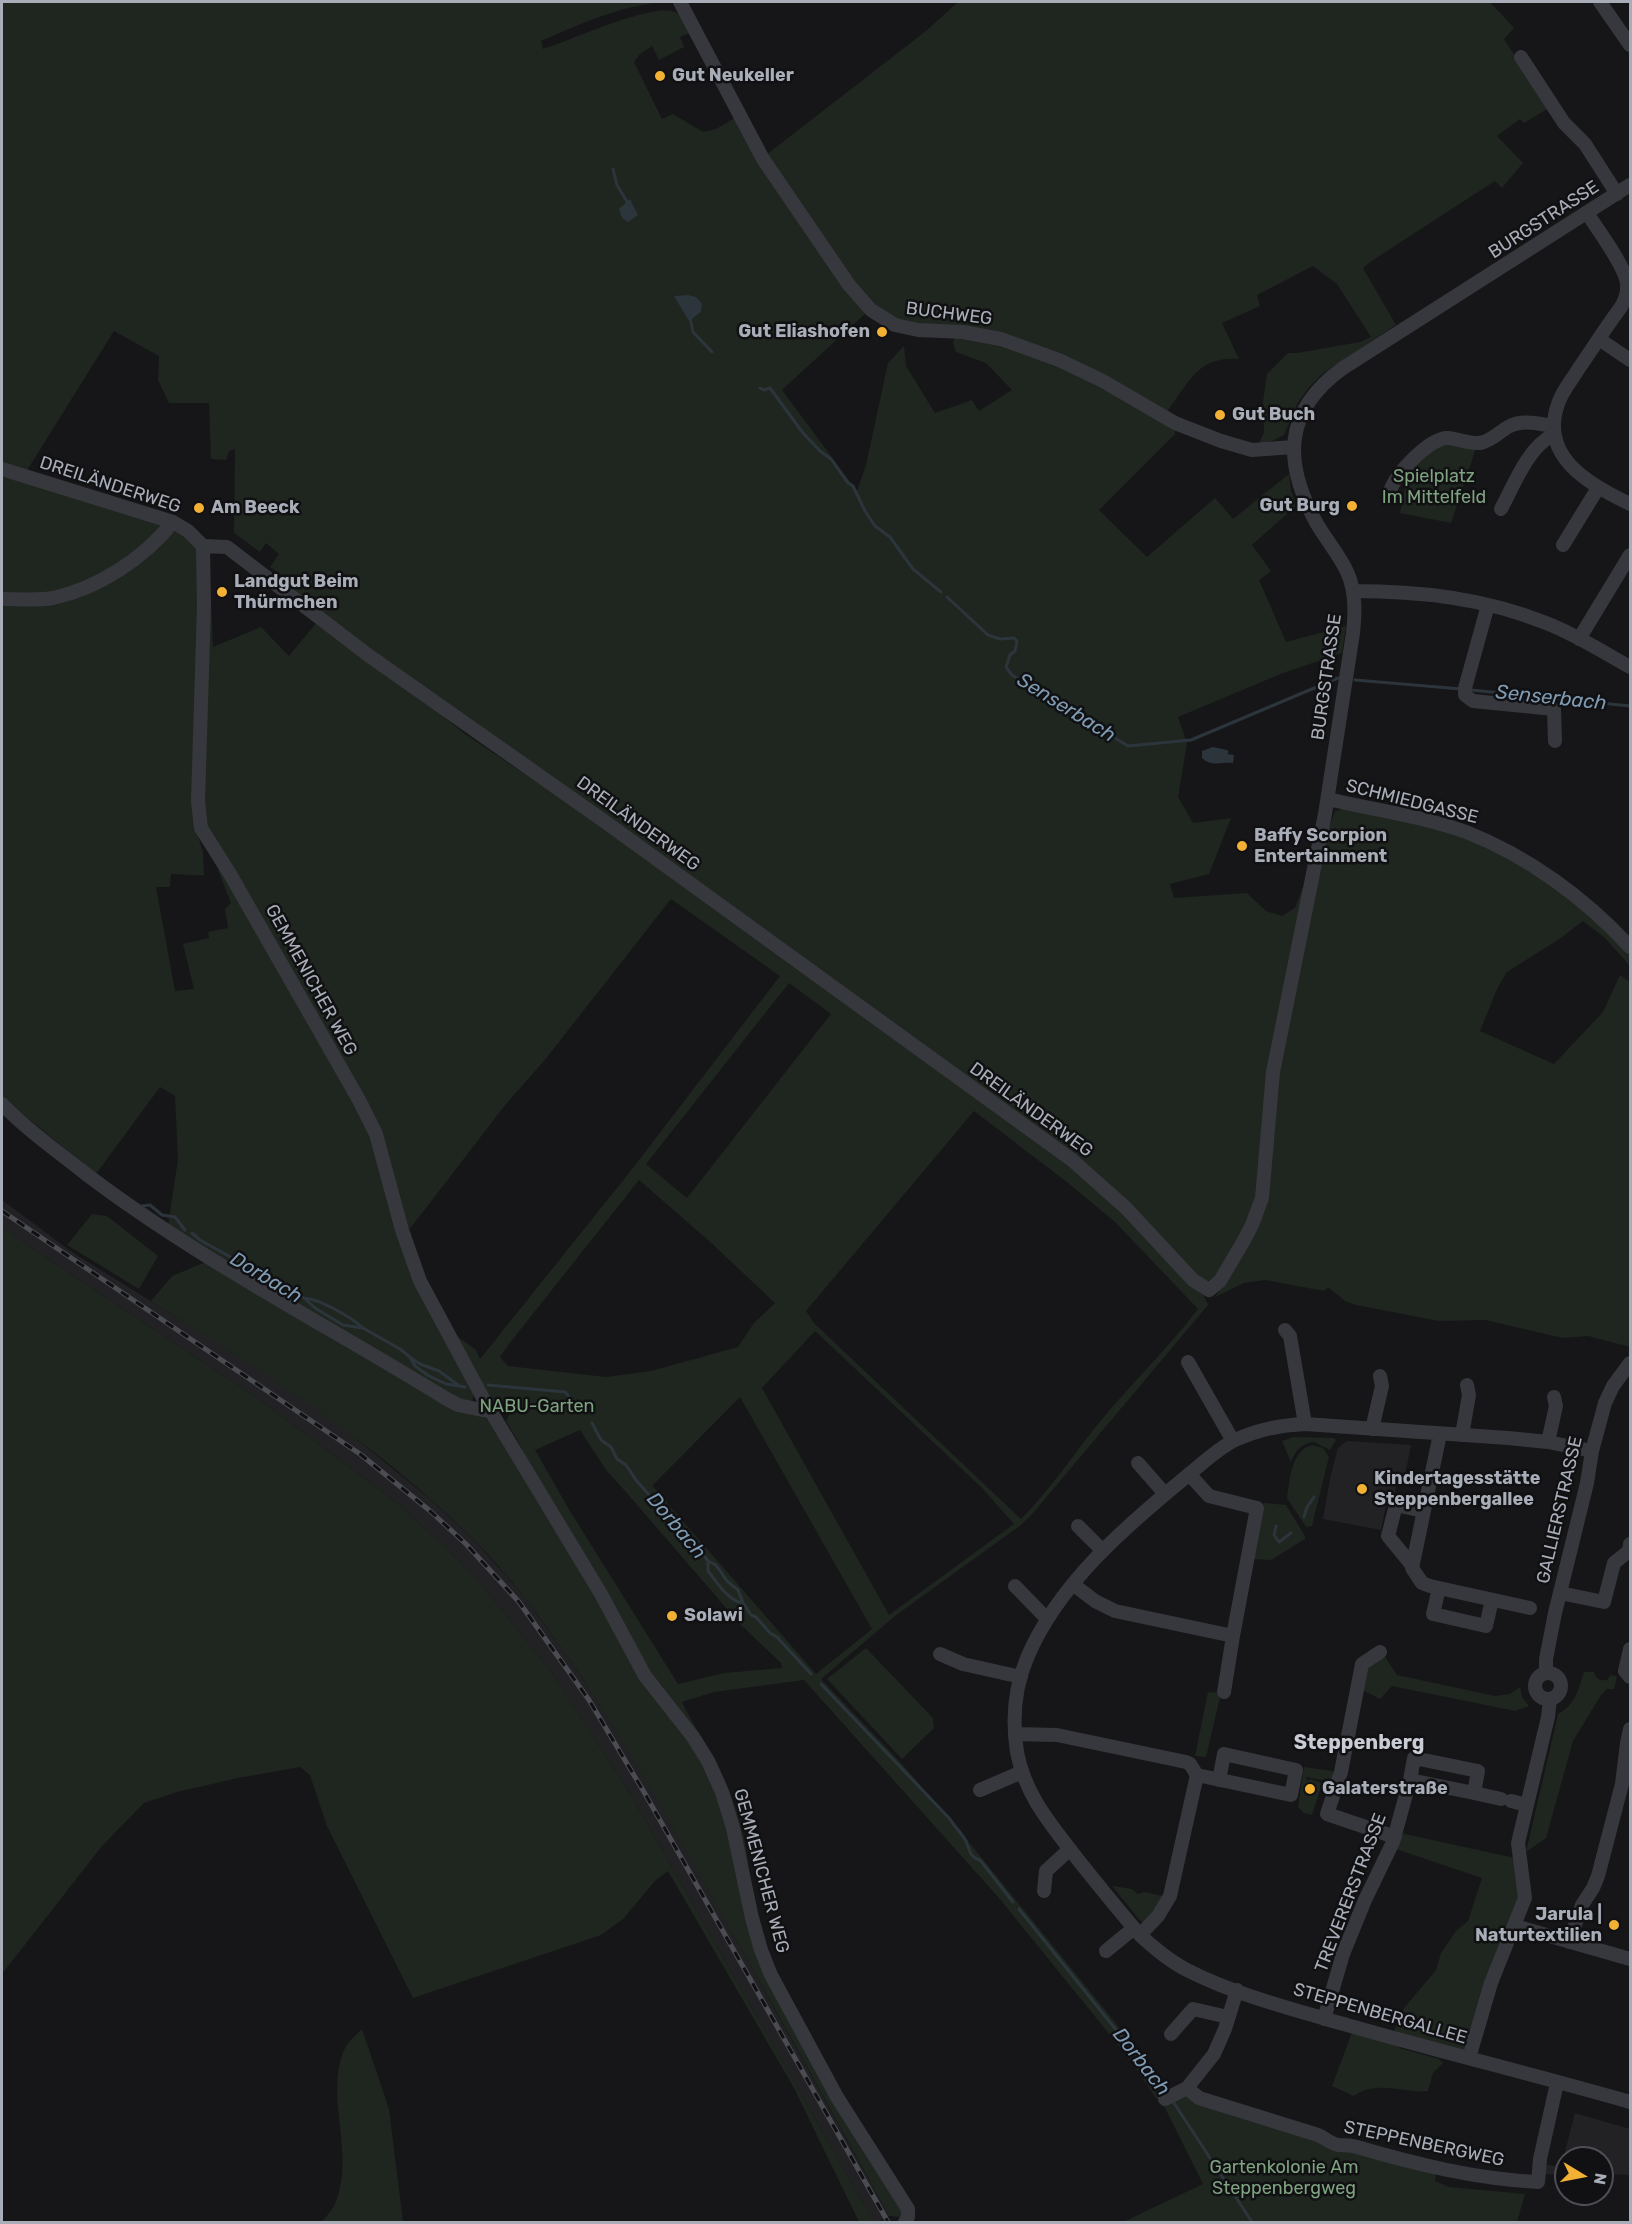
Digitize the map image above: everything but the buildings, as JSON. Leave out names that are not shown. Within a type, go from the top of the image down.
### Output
[{"type":"street","name":"BUCHWEG","points":[[680,2],[763,159],[849,285],[871,310],[895,325],[918,330],[963,332],[1001,339],[1059,360],[1101,380],[1175,423],[1221,441],[1252,450],[1294,447]]},
{"type":"street","points":[[1600,2],[1630,45]]},
{"type":"street","name":"BURGSTRASSE","points":[[1521,57],[1564,123],[1585,144],[1617,194]]},
{"type":"street","name":"BURGSTRASSE","points":[[1209,1290],[1220,1281],[1243,1242],[1262,1198],[1273,1072],[1328,799],[1353,633],[1353,591],[1348,573],[1303,497],[1296,472],[1294,447],[1301,415],[1312,396],[1331,377],[1630,186]]},
{"type":"street","points":[[1501,510],[1534,450],[1553,430],[1561,396],[1625,299],[1628,282],[1587,213]]},
{"type":"street","points":[[1599,339],[1630,360]]},
{"type":"street","points":[[1390,492],[1391,484],[1396,476],[1436,441],[1447,438],[1479,443],[1519,422],[1553,430]]},
{"type":"street","points":[[1553,430],[1561,454],[1579,474],[1598,488],[1630,504]]},
{"type":"street","name":"DREILÄNDERWEG","points":[[2,469],[173,522],[188,531],[203,546],[227,548],[368,655],[604,821],[1072,1160],[1126,1208],[1193,1280],[1209,1290]]},
{"type":"street","points":[[1563,545],[1598,488]]},
{"type":"street","points":[[2,599],[52,598],[94,583],[134,559],[164,534],[173,522]]},
{"type":"street","name":"GEMMENICHER WEG","points":[[203,546],[204,606],[198,801],[201,828],[230,874],[368,1117],[376,1134],[402,1230],[420,1281],[445,1330],[601,1594],[645,1676],[687,1728],[708,1761],[722,1792],[733,1828],[760,1950],[837,2097],[908,2209],[905,2223]]},
{"type":"street","points":[[1579,639],[1630,555]]},
{"type":"street","points":[[1353,591],[1429,594],[1488,605],[1547,623],[1630,668]]},
{"type":"street","points":[[1488,605],[1465,695],[1473,701],[1554,709],[1555,741]]},
{"type":"street","name":"SCHMIEDGASSE","points":[[1328,799],[1433,823],[1490,842],[1572,894],[1598,914],[1630,947]]},
{"type":"street","points":[[2,1104],[37,1136],[177,1239],[445,1398],[458,1405],[492,1412]]},
{"type":"street","points":[[1285,1330],[1290,1336],[1305,1424]]},
{"type":"street","points":[[1188,1362],[1233,1441]]},
{"type":"street","name":"GALLIERSTRASSE","points":[[1469,2058],[1491,1983],[1525,1898],[1518,1849],[1548,1718],[1550,1699],[1557,1695],[1561,1685],[1557,1676],[1546,1673],[1546,1659],[1555,1613],[1605,1403],[1613,1386],[1630,1363]]},
{"type":"street","points":[[1372,1429],[1382,1386],[1380,1376]]},
{"type":"street","points":[[1462,1435],[1469,1395],[1467,1385]]},
{"type":"street","points":[[1548,1442],[1556,1406],[1554,1397]]},
{"type":"street","name":"STEPPENBERGALLEE","points":[[1592,1451],[1548,1442],[1305,1424],[1272,1428],[1233,1441],[1215,1452],[1165,1494],[1103,1551],[1074,1585],[1047,1619],[1027,1659],[1013,1711],[1022,1772],[1041,1812],[1137,1931],[1156,1950],[1186,1970],[1324,2019],[1630,2102]]},
{"type":"street","points":[[1412,1564],[1440,1434]]},
{"type":"street","points":[[1138,1463],[1165,1494]]},
{"type":"street","points":[[1189,1474],[1209,1496],[1257,1508],[1224,1692]]},
{"type":"street","points":[[1423,1511],[1396,1504],[1388,1536],[1412,1564],[1422,1583],[1555,1613]]},
{"type":"street","points":[[1078,1526],[1103,1551]]},
{"type":"street","points":[[1560,1593],[1604,1602],[1614,1563],[1629,1551],[1630,1544]]},
{"type":"street","points":[[1074,1585],[1095,1601],[1116,1611],[1233,1636]]},
{"type":"street","points":[[1015,1586],[1047,1619]]},
{"type":"street","points":[[1439,1588],[1433,1614],[1486,1626],[1492,1600]]},
{"type":"street","points":[[1630,1649],[1625,1671],[1630,1677]]},
{"type":"street","points":[[1380,1652],[1362,1664],[1341,1772],[1327,1814],[1395,1837]]},
{"type":"street","points":[[940,1654],[963,1664],[1021,1677]]},
{"type":"street","points":[[1569,1942],[1581,1905],[1598,1876],[1622,1785],[1630,1729]]},
{"type":"street","points":[[1015,1734],[1057,1735],[1177,1760],[1190,1764],[1197,1775],[1170,1896],[1158,1916],[1106,1951]]},
{"type":"street","points":[[1197,1775],[1291,1796],[1296,1770],[1224,1754],[1219,1779]]},
{"type":"street","name":"TREVERERSTRASSE","points":[[1324,2019],[1343,1954],[1365,1900],[1395,1837],[1414,1758],[1478,1771],[1474,1792]]},
{"type":"street","points":[[980,1790],[1022,1772]]},
{"type":"street","points":[[1410,1780],[1527,1805]]},
{"type":"street","points":[[1044,1891],[1042,1870],[1070,1849]]},
{"type":"street","points":[[1515,1926],[1630,1959]]},
{"type":"street","name":"STEPPENBERGWEG","points":[[1237,1990],[1215,2054],[1177,2094],[1199,2098],[1318,2135],[1339,2145],[1349,2144],[1451,2170],[1508,2180],[1538,2182],[1540,2159],[1557,2083]]},
{"type":"street","points":[[1171,2034],[1193,2009],[1228,2017]]},
{"type":"shaded area","points":[[630,199],[638,215],[628,222],[622,218],[619,209]]},
{"type":"shaded area","points":[[674,296],[696,297],[702,304],[701,312],[689,321]]},
{"type":"shaded area","points":[[1213,747],[1227,750],[1229,752],[1227,754],[1234,755],[1233,763],[1213,763],[1202,758],[1202,751]]},
{"type":"shaded area","points":[[2,1200],[72,1252],[255,1366],[338,1424],[430,1499],[472,1538],[502,1571],[560,1646],[651,1786],[889,2216],[874,2222],[628,1790],[552,1673],[481,1584],[396,1502],[260,1400],[37,1252],[2,1225]]},
{"type":"shaded area","name":"Kindertagesstätte Steppenbergallee","points":[[1347,1441],[1411,1445],[1404,1480],[1398,1479],[1394,1496],[1388,1495],[1381,1530],[1323,1519],[1338,1448]]},
{"type":"shaded area","points":[[1575,2113],[1630,2129],[1630,2175],[1614,2174],[1614,2146],[1566,2146]]},
{"type":"shaded area","points":[[1543,2164],[1554,2166],[1554,2174],[1544,2174]]},
{"type":"green space","points":[[2,2],[661,2],[614,12],[585,23],[541,41],[543,49],[651,12],[666,11],[677,13],[681,17],[690,33],[680,37],[684,47],[659,60],[652,46],[640,54],[634,62],[662,119],[673,114],[703,132],[716,129],[735,118],[868,311],[782,390],[857,491],[866,465],[888,363],[904,346],[906,366],[935,413],[972,400],[979,411],[1012,390],[986,363],[956,352],[953,343],[956,334],[895,321],[873,308],[766,155],[926,31],[958,2],[1490,2],[1514,28],[1504,39],[1549,108],[1524,123],[1520,119],[1497,136],[1523,163],[1502,188],[1495,181],[1363,268],[1396,325],[1322,374],[1297,404],[1284,435],[1270,442],[1259,444],[1264,432],[1263,402],[1267,374],[1288,353],[1360,342],[1371,337],[1337,284],[1313,266],[1257,295],[1260,306],[1222,323],[1239,359],[1214,362],[1196,372],[1168,410],[1175,422],[1175,434],[1099,510],[1147,557],[1215,498],[1233,519],[1289,474],[1291,491],[1297,505],[1252,545],[1271,571],[1259,580],[1286,642],[1346,626],[1342,653],[1283,673],[1178,717],[1187,743],[1178,797],[1193,823],[1231,818],[1209,874],[1170,884],[1174,898],[1247,893],[1266,911],[1282,916],[1295,908],[1302,889],[1322,863],[1328,830],[1335,811],[1344,809],[1451,832],[1499,854],[1548,882],[1599,921],[1630,955],[1630,966],[1605,938],[1583,921],[1558,940],[1507,972],[1498,987],[1480,1031],[1554,1064],[1603,1012],[1620,975],[1630,982],[1630,1347],[1588,1336],[1563,1338],[1485,1320],[1439,1321],[1356,1305],[1345,1301],[1328,1287],[1324,1291],[1265,1280],[1244,1283],[1215,1297],[1237,1265],[1211,1280],[1203,1281],[1127,1205],[270,578],[276,571],[270,567],[279,554],[266,543],[260,552],[234,533],[235,449],[229,451],[226,460],[211,459],[209,403],[169,403],[158,380],[159,356],[114,331],[26,472],[2,465]]},
{"type":"green space","name":"Spielplatz Im Mittelfeld","points":[[1439,443],[1476,448],[1451,523],[1400,513],[1408,473]]},
{"type":"green space","points":[[2,475],[164,522],[163,528],[106,574],[43,596],[2,594]]},
{"type":"green space","points":[[172,532],[189,537],[194,542],[201,581],[198,645],[205,646],[207,584],[211,602],[213,647],[261,627],[289,656],[317,622],[402,683],[465,734],[601,825],[1074,1168],[1122,1210],[1202,1292],[1208,1305],[1034,1512],[1021,1525],[895,1616],[821,1679],[901,1763],[959,1830],[1170,2090],[1233,2116],[1391,2163],[1436,2172],[1435,2181],[1449,2187],[1525,2194],[1517,2222],[1123,2222],[1203,2184],[1163,2104],[999,1898],[804,1680],[714,1692],[682,1702],[716,1761],[735,1806],[746,1848],[756,1922],[780,1984],[834,2084],[914,2212],[899,2217],[889,2216],[644,1777],[572,1663],[511,1581],[470,1536],[434,1502],[357,1439],[276,1382],[151,1301],[172,1276],[208,1261],[453,1407],[491,1420],[541,1508],[551,1504],[506,1421],[509,1415],[504,1405],[496,1408],[452,1332],[476,1350],[480,1359],[629,1173],[780,976],[671,899],[544,1061],[506,1104],[409,1230],[381,1132],[365,1099],[293,981],[235,873],[211,834],[196,828],[203,853],[204,875],[171,874],[170,887],[156,887],[175,991],[194,989],[183,944],[209,938],[208,932],[228,928],[225,909],[231,903],[218,870],[221,867],[372,1135],[405,1253],[434,1318],[474,1389],[473,1399],[469,1402],[460,1402],[442,1393],[178,1234],[168,1226],[178,1159],[175,1096],[160,1087],[96,1174],[2,1097],[2,603],[46,602],[74,595],[109,579],[147,556]],"holes":[[[789,983],[831,1014],[687,1198],[646,1164]],[[974,1111],[1115,1222],[1198,1309],[1102,1419],[1053,1483],[1021,1519],[814,1323],[806,1311]],[[639,1180],[775,1303],[754,1323],[738,1347],[651,1371],[606,1377],[508,1366],[500,1357]],[[815,1331],[982,1488],[1014,1524],[889,1615],[762,1388]],[[740,1397],[872,1629],[816,1674],[667,1503],[667,1500],[652,1486]],[[580,1430],[606,1470],[740,1624],[781,1663],[782,1668],[724,1673],[678,1684],[570,1511],[535,1450]]]},
{"type":"green space","points":[[92,1214],[107,1216],[158,1256],[139,1289],[67,1245]]},
{"type":"green space","points":[[2,1225],[37,1252],[260,1400],[396,1502],[481,1584],[552,1673],[628,1790],[874,2222],[859,2222],[794,2088],[668,1871],[655,1881],[623,1919],[601,1935],[413,1998],[327,1826],[310,1775],[300,1767],[177,1792],[144,1803],[102,1846],[2,1974]]},
{"type":"green space","points":[[1294,1437],[1334,1438],[1336,1440],[1330,1450],[1314,1442],[1306,1444],[1297,1451],[1291,1462],[1282,1441]]},
{"type":"green space","points":[[1313,1445],[1323,1448],[1329,1457],[1312,1526],[1306,1527],[1287,1498],[1296,1459],[1300,1452]]},
{"type":"green space","points":[[1264,1503],[1286,1505],[1305,1536],[1305,1539],[1271,1560],[1253,1559]]},
{"type":"green space","points":[[866,1648],[933,1718],[934,1728],[902,1759],[827,1679]]},
{"type":"green space","points":[[1384,1655],[1397,1675],[1495,1696],[1510,1694],[1520,1687],[1522,1697],[1529,1706],[1515,1711],[1392,1686],[1380,1699],[1357,1687],[1362,1664]]},
{"type":"green space","points":[[1584,1672],[1594,1672],[1597,1678],[1602,1680],[1607,1680],[1611,1675],[1617,1677],[1614,1689],[1607,1689],[1601,1695],[1573,1741],[1546,1838],[1526,1852],[1558,1714],[1572,1702]]},
{"type":"green space","points":[[1208,1692],[1221,1693],[1206,1757],[1195,1756]]},
{"type":"green space","name":"Galaterstraße","points":[[1304,1767],[1334,1773],[1332,1782],[1306,1777],[1307,1781],[1311,1779],[1322,1783],[1312,1815],[1304,1813],[1298,1807]]},
{"type":"green space","points":[[1396,1832],[1519,1859],[1524,1884],[1469,2058],[1404,2042],[1399,2048],[1439,2059],[1443,2063],[1433,2073],[1428,2091],[1372,2088],[1354,2096],[1332,2086],[1354,2027],[1391,2038],[1404,2008],[1436,1970],[1441,1953],[1456,1931],[1468,1921],[1482,1878],[1390,1847]]},
{"type":"green space","points":[[1112,1886],[1132,1889],[1138,1894],[1144,1892],[1163,1896],[1163,1900],[1143,1924]]},
{"type":"green space","points":[[362,2029],[389,2109],[403,2222],[321,2222],[335,2204],[341,2184],[343,2164],[337,2083],[340,2064],[346,2046]]},
{"type":"waterway","name":"Senserbach","points":[[613,169],[617,185],[629,205]]},
{"type":"waterway","name":"Senserbach","points":[[690,317],[693,332],[712,352]]},
{"type":"waterway","name":"Senserbach","points":[[760,388],[764,390],[770,388],[803,433],[831,459],[848,483],[853,486],[875,526],[890,537],[913,569],[941,592]]},
{"type":"waterway","name":"Senserbach","points":[[947,597],[988,635],[1000,639],[1014,638],[1017,641],[1015,651],[1010,655],[1006,667],[1012,675],[1128,746],[1191,740],[1338,678]]},
{"type":"waterway","name":"Senserbach","points":[[1355,680],[1461,689]]},
{"type":"waterway","name":"Senserbach","points":[[1471,690],[1630,706]]},
{"type":"waterway","name":"Dorbach","points":[[142,1206],[150,1205],[162,1215],[175,1217],[185,1230]]},
{"type":"waterway","name":"Dorbach","points":[[192,1233],[200,1240],[304,1298],[315,1308],[343,1325],[363,1328],[400,1349],[410,1357],[415,1366],[429,1376],[446,1384],[465,1387]]},
{"type":"waterway","points":[[304,1298],[335,1309],[363,1328]]},
{"type":"waterway","points":[[411,1358],[439,1371],[458,1385]]},
{"type":"waterway","name":"Dorbach","points":[[488,1385],[565,1392],[570,1398]]},
{"type":"waterway","name":"Dorbach","points":[[592,1423],[601,1440],[611,1447],[617,1459],[626,1465],[636,1480],[699,1549],[708,1561],[708,1571],[723,1590],[732,1599],[743,1603],[751,1615],[777,1637],[811,1674]]},
{"type":"waterway","points":[[1304,1517],[1314,1497]]},
{"type":"waterway","points":[[1276,1526],[1274,1535],[1279,1542],[1291,1533]]},
{"type":"waterway","points":[[708,1561],[716,1565],[727,1581],[738,1590],[743,1603]]},
{"type":"waterway","name":"Dorbach","points":[[821,1684],[950,1819],[965,1839],[972,1855],[980,1860],[1013,1902]]},
{"type":"waterway","name":"Dorbach","points":[[1019,1909],[1166,2092]]},
{"type":"waterway","name":"Dorbach","points":[[1172,2100],[1252,2222]]},
{"type":"railway","points":[[2,1211],[360,1454],[429,1510],[466,1544],[519,1602],[589,1700],[644,1792],[888,2222]]},
{"type":"place","name":"Gut Neukeller","points":[[660,76]]},
{"type":"place","name":"Gut Eliashofen","points":[[882,332]]},
{"type":"place","name":"Gut Buch","points":[[1220,415]]},
{"type":"place","name":"Gut Burg","points":[[1352,506]]},
{"type":"place","name":"Am Beeck","points":[[199,508]]},
{"type":"place","name":"Landgut Beim Thürmchen","points":[[222,592]]},
{"type":"place","name":"Baffy Scorpion Entertainment","points":[[1242,846]]},
{"type":"place","name":"Kindertagesstätte Steppenbergallee","points":[[1362,1489]]},
{"type":"place","name":"Solawi","points":[[672,1616]]},
{"type":"place","name":"Galaterstraße","points":[[1310,1789]]},
{"type":"place","name":"Jarula | Naturtextilien","points":[[1614,1925]]},
{"type":"district","name":"Steppenberg","points":[[1359,1743]]},
{"type":"park label","name":"NABU-Garten","points":[[537,1407]]},
{"type":"park label","name":"Gartenkolonie Am Steppenbergweg","points":[[1284,2178]]}]
